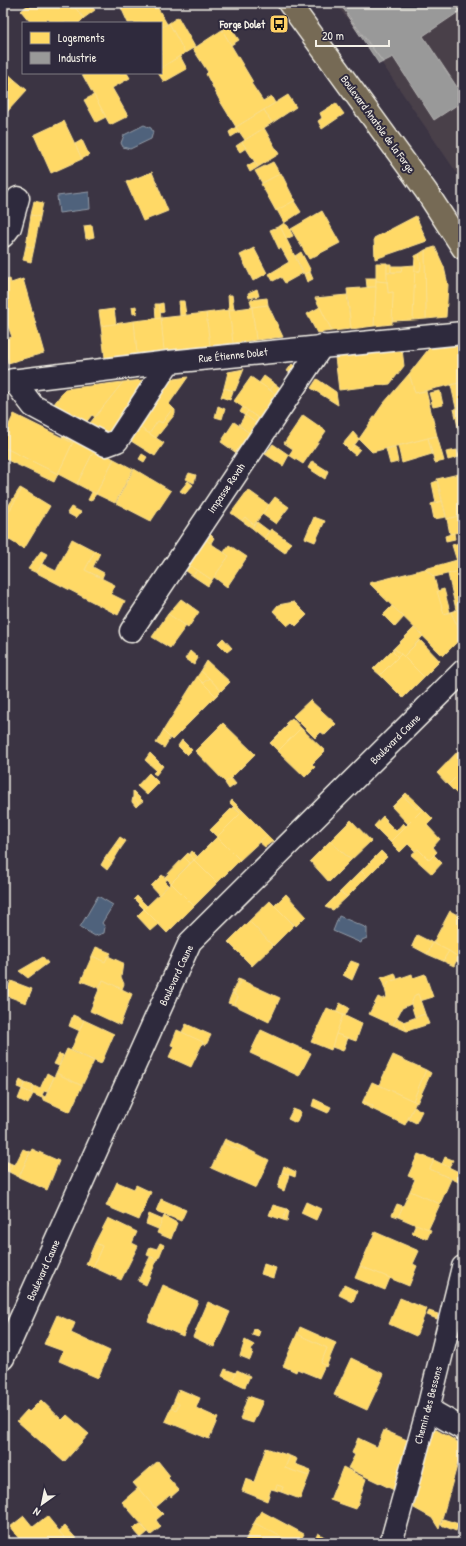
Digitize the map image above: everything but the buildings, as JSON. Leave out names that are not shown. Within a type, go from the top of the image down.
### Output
[{"type":"main road","name":"Boulevard Anatole de la Forge","points":[[289,3],[426,191],[463,248]]},
{"type":"street","points":[[3,236],[10,227],[18,198]]},
{"type":"street","name":"Rue Étienne Dolet","points":[[8,381],[169,362],[463,333]]},
{"type":"street","name":"Impasse Revah","points":[[131,630],[322,346]]},
{"type":"street","points":[[8,381],[32,406],[106,445],[117,441],[169,362]]},
{"type":"street","name":"Boulevard Caune","points":[[3,1358],[190,942],[463,671]]},
{"type":"street","name":"Chemin des Bessons","points":[[391,1543],[428,1409],[463,1267]]},
{"type":"street","points":[[428,1409],[463,1429]]},
{"type":"shaded area","points":[[335,3],[463,3],[463,182],[381,62]]},
{"type":"water","points":[[144,125],[151,128],[153,132],[151,139],[130,149],[123,147],[121,143],[124,135]]},
{"type":"water","points":[[89,192],[90,209],[59,213],[57,196]]},
{"type":"water","points":[[98,896],[113,905],[102,923],[105,927],[104,933],[95,936],[80,927]]},
{"type":"water","points":[[339,916],[367,928],[367,938],[362,940],[361,943],[333,931]]},
{"type":"place","name":"Forge Dolet","points":[[279,24]]}]
